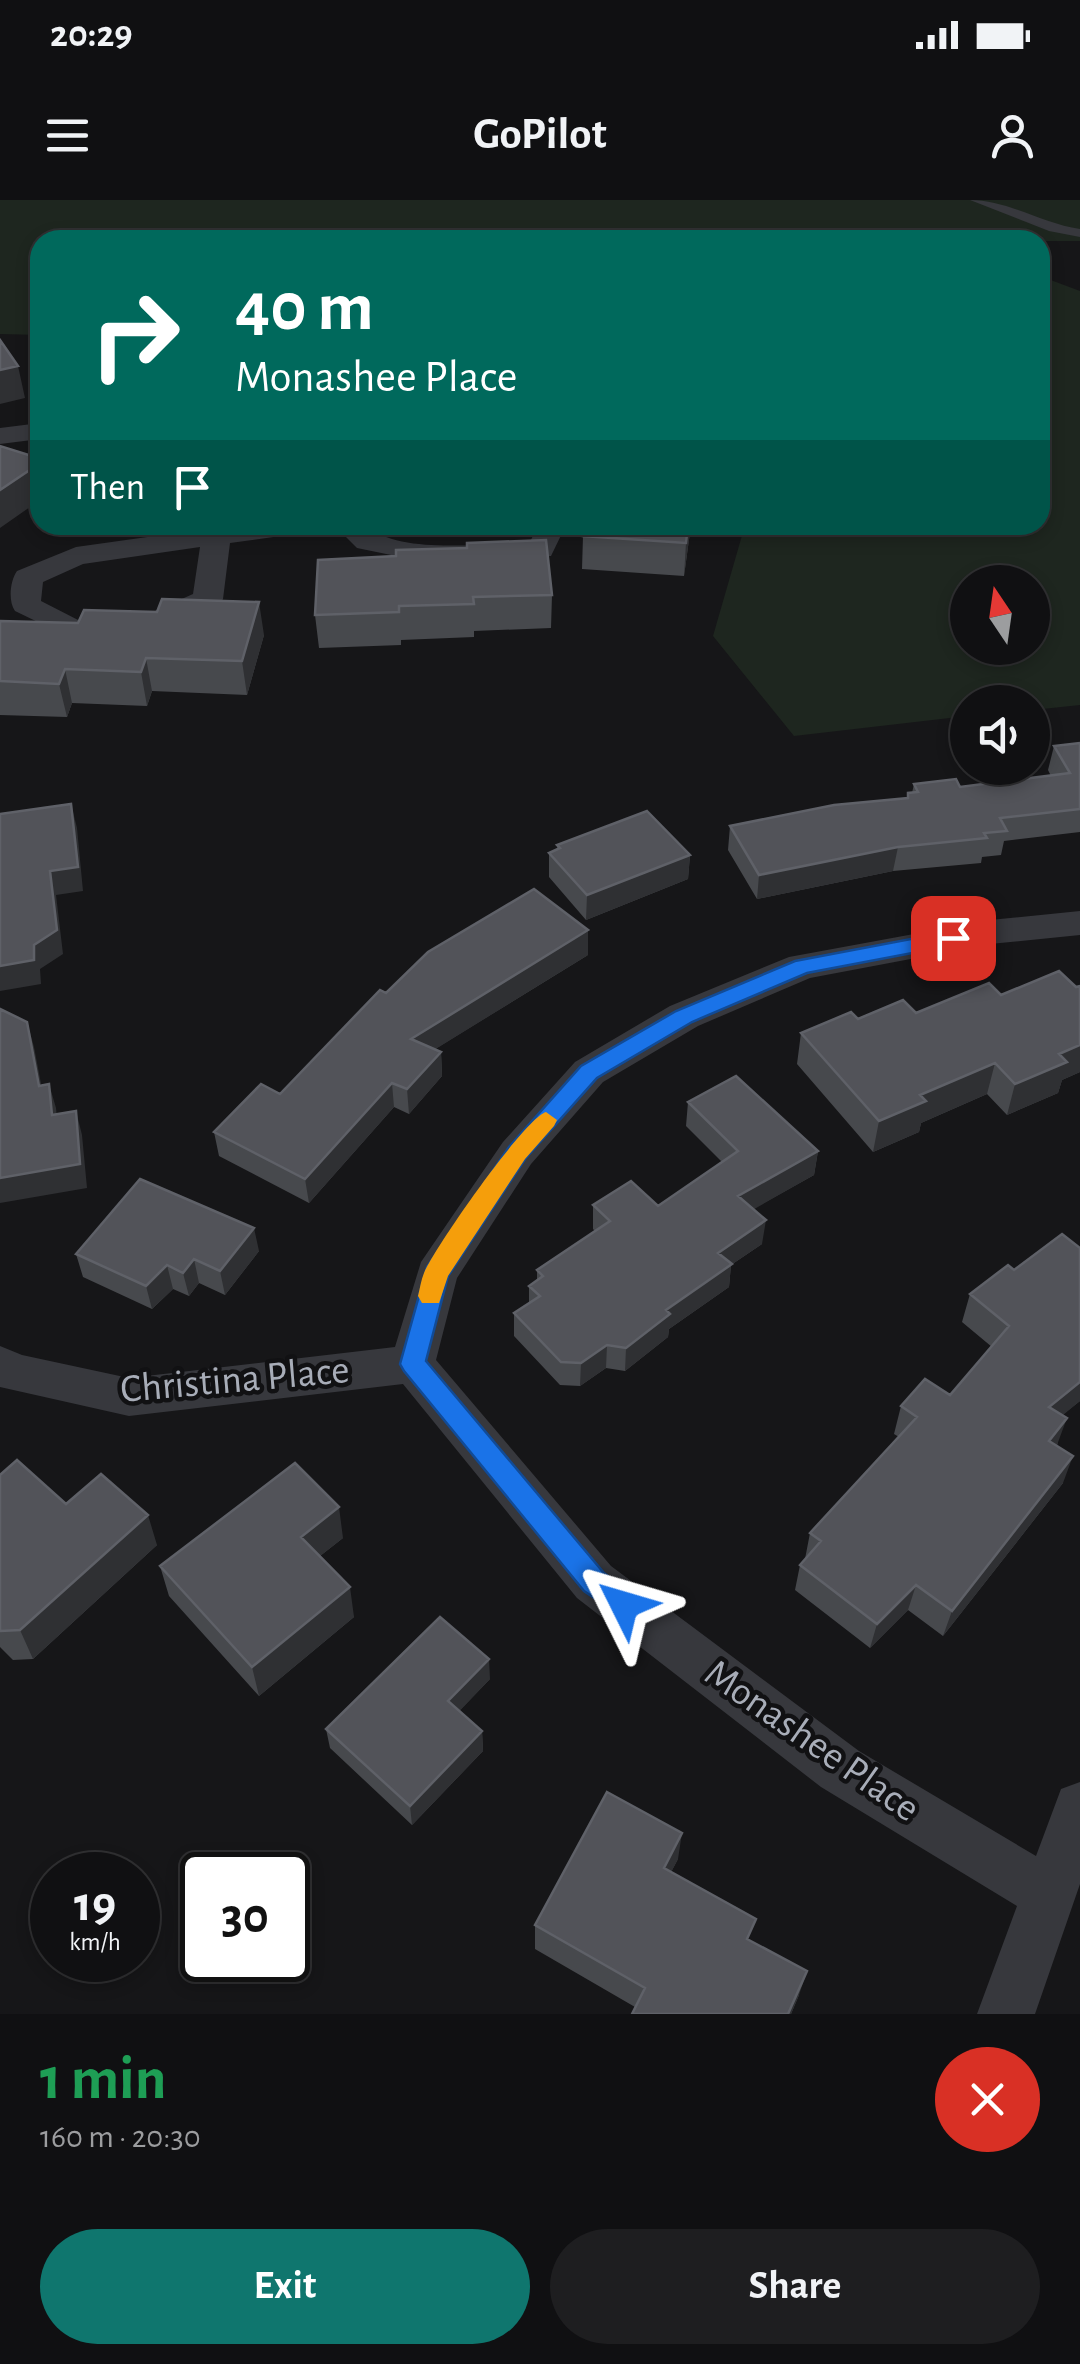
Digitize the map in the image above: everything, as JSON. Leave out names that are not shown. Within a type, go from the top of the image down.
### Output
[{"type":"street","points":[[0,436],[30,432]]},
{"type":"street","points":[[216,537],[208,599],[155,622],[77,632],[26,605],[28,577],[76,556],[229,535]]},
{"type":"street","points":[[359,535],[367,542],[430,554],[541,550],[548,535]]},
{"type":"street","points":[[413,1364],[436,1274],[517,1153],[589,1072],[684,1016],[802,966],[990,932],[1080,923]]},
{"type":"street","name":"Christina Place","points":[[0,1366],[11,1372],[129,1397],[413,1364]]},
{"type":"street","name":"Monashee Place","points":[[413,1364],[594,1582],[840,1769],[1046,1893]]},
{"type":"street","points":[[1006,2014],[1046,1893],[1080,1808]]},
{"type":"lane","points":[[976,200],[1053,229],[1080,233]]},
{"type":"shaded area","points":[[0,200],[1080,200],[1080,241],[1050,241],[1050,230],[30,230],[30,335],[0,334]]},
{"type":"shaded area","points":[[1050,280],[1080,291],[1080,705],[1050,708],[1050,685],[950,685],[950,718],[794,736],[713,636],[742,535],[1050,535]]},
{"type":"building","points":[[0,340],[18,366],[0,370]]},
{"type":"building","points":[[0,446],[30,455],[30,470],[0,490]]},
{"type":"building","points":[[583,535],[687,535],[686,543]]},
{"type":"building","points":[[546,540],[552,595],[473,597],[474,604],[399,606],[399,612],[315,615],[318,560],[396,556],[396,550],[467,548],[467,543]]},
{"type":"building","points":[[162,599],[259,602],[242,661],[146,658],[141,672],[65,669],[59,684],[0,681],[0,621],[78,623],[84,610],[157,612]]},
{"type":"building","points":[[1080,743],[1080,809],[1000,818],[1007,831],[984,833],[987,838],[898,847],[759,875],[730,826],[834,805],[908,798],[908,793],[918,792],[914,784],[950,780],[950,785],[960,787],[1050,785],[1050,776],[1070,773],[1054,746]]},
{"type":"building","points":[[71,804],[78,867],[50,871],[57,930],[34,945],[34,960],[0,966],[0,814]]},
{"type":"building","points":[[647,811],[690,855],[587,895],[549,853],[560,848],[557,845]]},
{"type":"building","points":[[534,889],[588,930],[411,1039],[441,1052],[407,1089],[392,1083],[305,1179],[214,1132],[261,1084],[280,1094],[380,990],[386,993],[428,952]]},
{"type":"building","points":[[1059,971],[1076,987],[1080,986],[1080,1045],[1059,1054],[1067,1062],[1015,1084],[995,1063],[920,1095],[926,1101],[879,1121],[801,1033],[851,1012],[858,1019],[903,1000],[916,1013],[989,983],[1001,995]]},
{"type":"building","points":[[0,1009],[27,1022],[39,1086],[49,1084],[52,1115],[76,1111],[80,1164],[0,1178]]},
{"type":"building","points":[[736,1076],[818,1151],[738,1196],[766,1220],[718,1253],[732,1264],[666,1310],[670,1314],[626,1348],[607,1345],[581,1363],[561,1362],[514,1313],[540,1296],[529,1286],[543,1276],[537,1270],[610,1221],[593,1205],[631,1181],[658,1206],[738,1151],[688,1102]]},
{"type":"building","points":[[140,1179],[254,1228],[220,1271],[194,1259],[183,1273],[167,1265],[146,1286],[76,1254]]},
{"type":"building","points":[[1062,1234],[1080,1248],[1080,1382],[1049,1407],[1067,1418],[1049,1441],[1073,1456],[952,1611],[916,1585],[877,1624],[800,1565],[821,1541],[810,1533],[917,1417],[901,1406],[925,1379],[950,1395],[1009,1326],[970,1294],[1008,1265],[1014,1270]]},
{"type":"building","points":[[17,1460],[66,1504],[101,1474],[148,1515],[20,1630],[0,1631],[0,1475]]},
{"type":"building","points":[[295,1463],[339,1507],[301,1537],[350,1587],[252,1667],[160,1566]]},
{"type":"building","points":[[440,1617],[489,1659],[448,1701],[482,1731],[410,1806],[326,1729]]},
{"type":"building","points":[[607,1792],[682,1833],[664,1868],[756,1919],[747,1939],[807,1971],[788,2014],[632,2014],[645,1988],[535,1925]]},
{"type":"slow traffic","points":[[430,1296],[436,1274],[517,1153],[546,1120]]},
{"type":"route","points":[[624,1605],[594,1582],[413,1364],[436,1274],[517,1153],[589,1072],[684,1016],[802,966],[953,938]]}]
